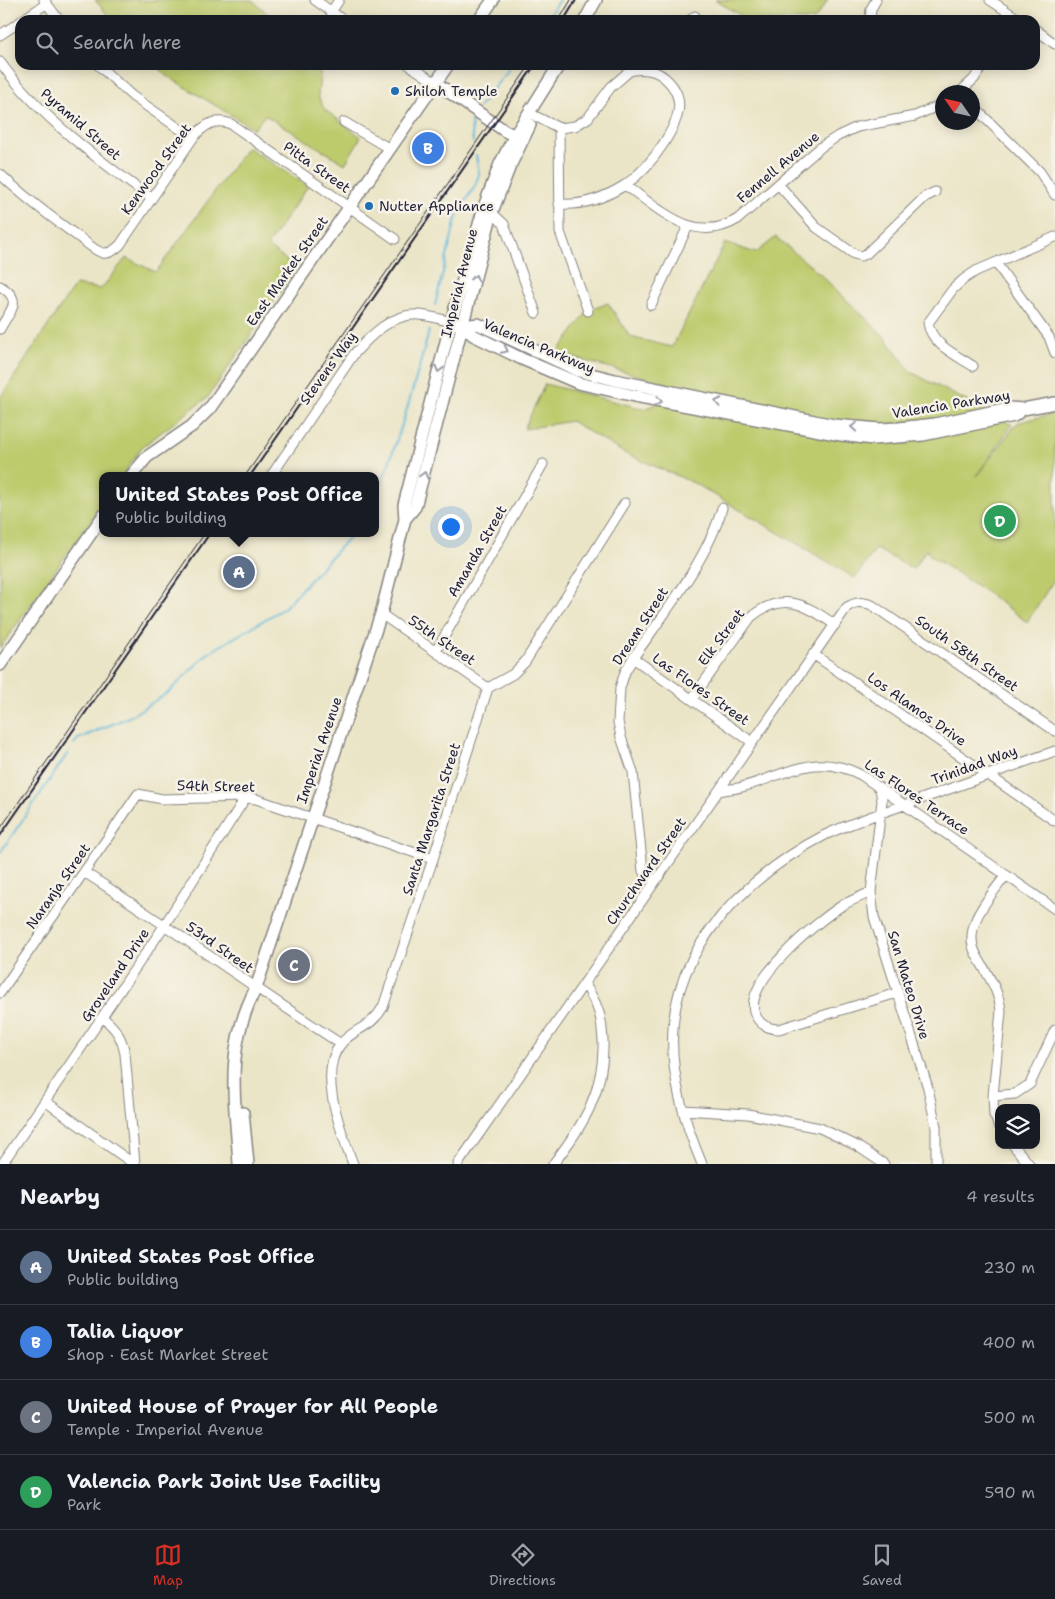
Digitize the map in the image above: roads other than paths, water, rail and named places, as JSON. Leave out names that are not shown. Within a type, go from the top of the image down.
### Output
[{"type":"main road","points":[[588,15],[596,0]]},
{"type":"main road","points":[[596,15],[604,0]]},
{"type":"main road","points":[[482,15],[489,1]]},
{"type":"main road","name":"East Market Street","points":[[134,472],[147,457],[192,426],[210,408],[445,70]]},
{"type":"main road","name":"Imperial Avenue","points":[[532,115],[556,70]]},
{"type":"main road","name":"Imperial Avenue","points":[[239,1164],[233,1080],[234,1055],[247,1006],[256,988],[381,614],[405,519],[404,506],[451,322],[488,210],[499,191],[518,137],[564,70]]},
{"type":"main road","points":[[436,83],[506,131],[518,137]]},
{"type":"main road","name":"Imperial Avenue","points":[[405,519],[415,507],[464,326],[488,210]]},
{"type":"main road","name":"Stevens Way","points":[[451,322],[464,326]]},
{"type":"main road","name":"Valencia Parkway","points":[[464,326],[473,335],[578,383],[841,436],[873,439],[923,435],[1014,416],[1023,409],[1055,403]]},
{"type":"main road","points":[[0,665],[99,522]]},
{"type":"main road","name":"Imperial Avenue","points":[[248,1164],[239,1062],[242,1041],[253,1008],[256,988]]},
{"type":"street","points":[[315,0],[336,15]]},
{"type":"street","points":[[331,12],[339,0]]},
{"type":"street","points":[[870,15],[871,9],[876,0]]},
{"type":"street","points":[[990,0],[1012,15]]},
{"type":"street","points":[[29,15],[45,2],[55,15]]},
{"type":"street","points":[[0,35],[15,25]]},
{"type":"street","points":[[1040,34],[1055,44]]},
{"type":"street","name":"Pyramid Street","points":[[0,62],[45,114],[90,154],[151,198]]},
{"type":"street","points":[[103,70],[132,96],[193,138]]},
{"type":"street","points":[[416,70],[436,83]]},
{"type":"street","points":[[532,115],[559,128],[575,126],[588,118],[611,87],[631,70]]},
{"type":"street","points":[[559,204],[590,201],[607,194],[625,185],[644,170],[655,157],[676,124],[679,108],[676,92],[666,79],[649,70]]},
{"type":"street","points":[[968,85],[980,70]]},
{"type":"street","name":"Fennell Avenue","points":[[688,226],[702,229],[728,225],[738,219],[821,147],[838,136],[857,127],[915,116],[935,107]]},
{"type":"street","points":[[980,112],[1040,172],[1055,195]]},
{"type":"street","name":"Kenwood Street","points":[[0,174],[46,213],[98,251],[112,252],[121,242],[193,138],[207,124],[220,121]]},
{"type":"street","name":"Pitta Street","points":[[220,121],[231,124],[395,239]]},
{"type":"street","points":[[344,122],[390,149]]},
{"type":"street","points":[[559,128],[560,232],[588,311]]},
{"type":"street","points":[[778,184],[816,228],[854,254],[861,256],[866,254],[925,197],[935,192]]},
{"type":"street","points":[[625,185],[688,226],[651,305]]},
{"type":"street","points":[[488,210],[504,224],[536,314]]},
{"type":"street","points":[[973,366],[935,340],[929,332],[928,323],[953,289],[964,279],[976,271],[1055,237]]},
{"type":"street","points":[[996,263],[1049,337],[1055,353]]},
{"type":"street","points":[[0,286],[9,292],[14,304],[0,328]]},
{"type":"street","name":"Stevens Way","points":[[274,472],[354,354],[373,334],[398,318],[418,314],[451,322]]},
{"type":"street","name":"Amanda Street","points":[[436,651],[542,464]]},
{"type":"street","points":[[488,688],[513,674],[525,662],[625,503]]},
{"type":"street","name":"Dream Street","points":[[655,881],[643,871],[633,772],[618,722],[620,688],[625,672],[633,658],[695,568],[719,520],[722,508]]},
{"type":"street","name":"Churchward Street","points":[[458,1164],[813,654],[848,607],[861,601]]},
{"type":"street","name":"South 58th Street","points":[[861,601],[887,614],[1055,731]]},
{"type":"street","name":"Elk Street","points":[[692,699],[751,617],[762,609],[781,603],[801,605],[814,610],[835,625]]},
{"type":"street","name":"55th Street","points":[[381,614],[488,688]]},
{"type":"street","name":"Los Alamos Drive","points":[[813,654],[1055,821]]},
{"type":"street","name":"Las Flores Street","points":[[633,658],[752,742]]},
{"type":"street","name":"Santa Margarita Street","points":[[341,1044],[378,1016],[383,1006],[434,859],[488,688]]},
{"type":"street","name":"Trinidad Way","points":[[702,1164],[683,1110],[674,1068],[672,1039],[675,1012],[686,970],[706,934],[725,911],[753,884],[800,849],[826,835],[879,813],[1055,750]]},
{"type":"street","name":"Las Flores Terrace","points":[[719,791],[742,787],[799,767],[815,764],[831,764],[846,768],[861,775],[905,804],[1055,908]]},
{"type":"street","name":"San Mateo Drive","points":[[880,788],[882,801],[879,813],[878,839],[871,892],[874,917],[928,1088],[936,1126],[936,1164]]},
{"type":"street","name":"54th Street","points":[[138,794],[162,799],[256,799],[434,859]]},
{"type":"street","name":"Naranja Street","points":[[0,993],[138,794]]},
{"type":"street","name":"Groveland Drive","points":[[2,1164],[103,1018],[246,798]]},
{"type":"street","name":"53rd Street","points":[[84,872],[165,924],[256,988],[341,1044]]},
{"type":"street","points":[[995,1117],[994,1096],[1001,1011],[1000,1002],[995,987],[976,953],[972,935],[973,927],[980,912],[1006,875]]},
{"type":"street","points":[[871,892],[836,910],[813,927],[788,951],[757,990],[753,1002],[754,1011],[758,1020],[765,1026],[779,1029],[897,993]]},
{"type":"street","points":[[553,1164],[583,1123],[596,1093],[601,1075],[604,1057],[600,1018],[598,1010],[584,983]]},
{"type":"street","points":[[103,1018],[111,1024],[122,1038],[134,1164]]},
{"type":"street","points":[[994,1096],[1015,1094],[1030,1084],[1055,1030]]},
{"type":"street","points":[[341,1044],[333,1059],[330,1075],[338,1120],[353,1164]]},
{"type":"street","points":[[45,1101],[134,1164]]},
{"type":"street","points":[[683,1110],[689,1112],[748,1114],[820,1128],[857,1146],[884,1164]]},
{"type":"street","points":[[1016,1149],[1029,1164]]},
{"type":"waterway","points":[[549,15],[559,0]]},
{"type":"waterway","points":[[479,107],[508,70]]},
{"type":"waterway","points":[[473,116],[471,124],[473,142]]},
{"type":"waterway","points":[[435,305],[457,215],[475,186],[479,174],[476,155]]},
{"type":"waterway","points":[[379,489],[405,416],[429,331]]},
{"type":"waterway","points":[[74,744],[78,739],[131,716],[169,692],[207,654],[284,608],[349,537]]},
{"type":"waterway","points":[[0,853],[68,753]]},
{"type":"tram line","points":[[562,15],[571,0]]},
{"type":"tram line","points":[[248,472],[527,70]]},
{"type":"tram line","points":[[0,829],[202,537]]},
{"type":"railway","points":[[567,15],[576,0]]},
{"type":"railway","points":[[253,472],[532,70]]},
{"type":"railway","points":[[0,836],[207,537]]},
{"type":"place","name":"Shiloh Temple","points":[[395,91]]},
{"type":"place","name":"Talia Liquor","points":[[428,148]]},
{"type":"place","name":"Nutter Appliance","points":[[369,206]]},
{"type":"place","name":"Valencia Park Joint Use Facility","points":[[1000,521]]},
{"type":"place","name":"United States Post Office","points":[[239,572]]},
{"type":"place","name":"United House of Prayer for All People","points":[[294,965]]}]
